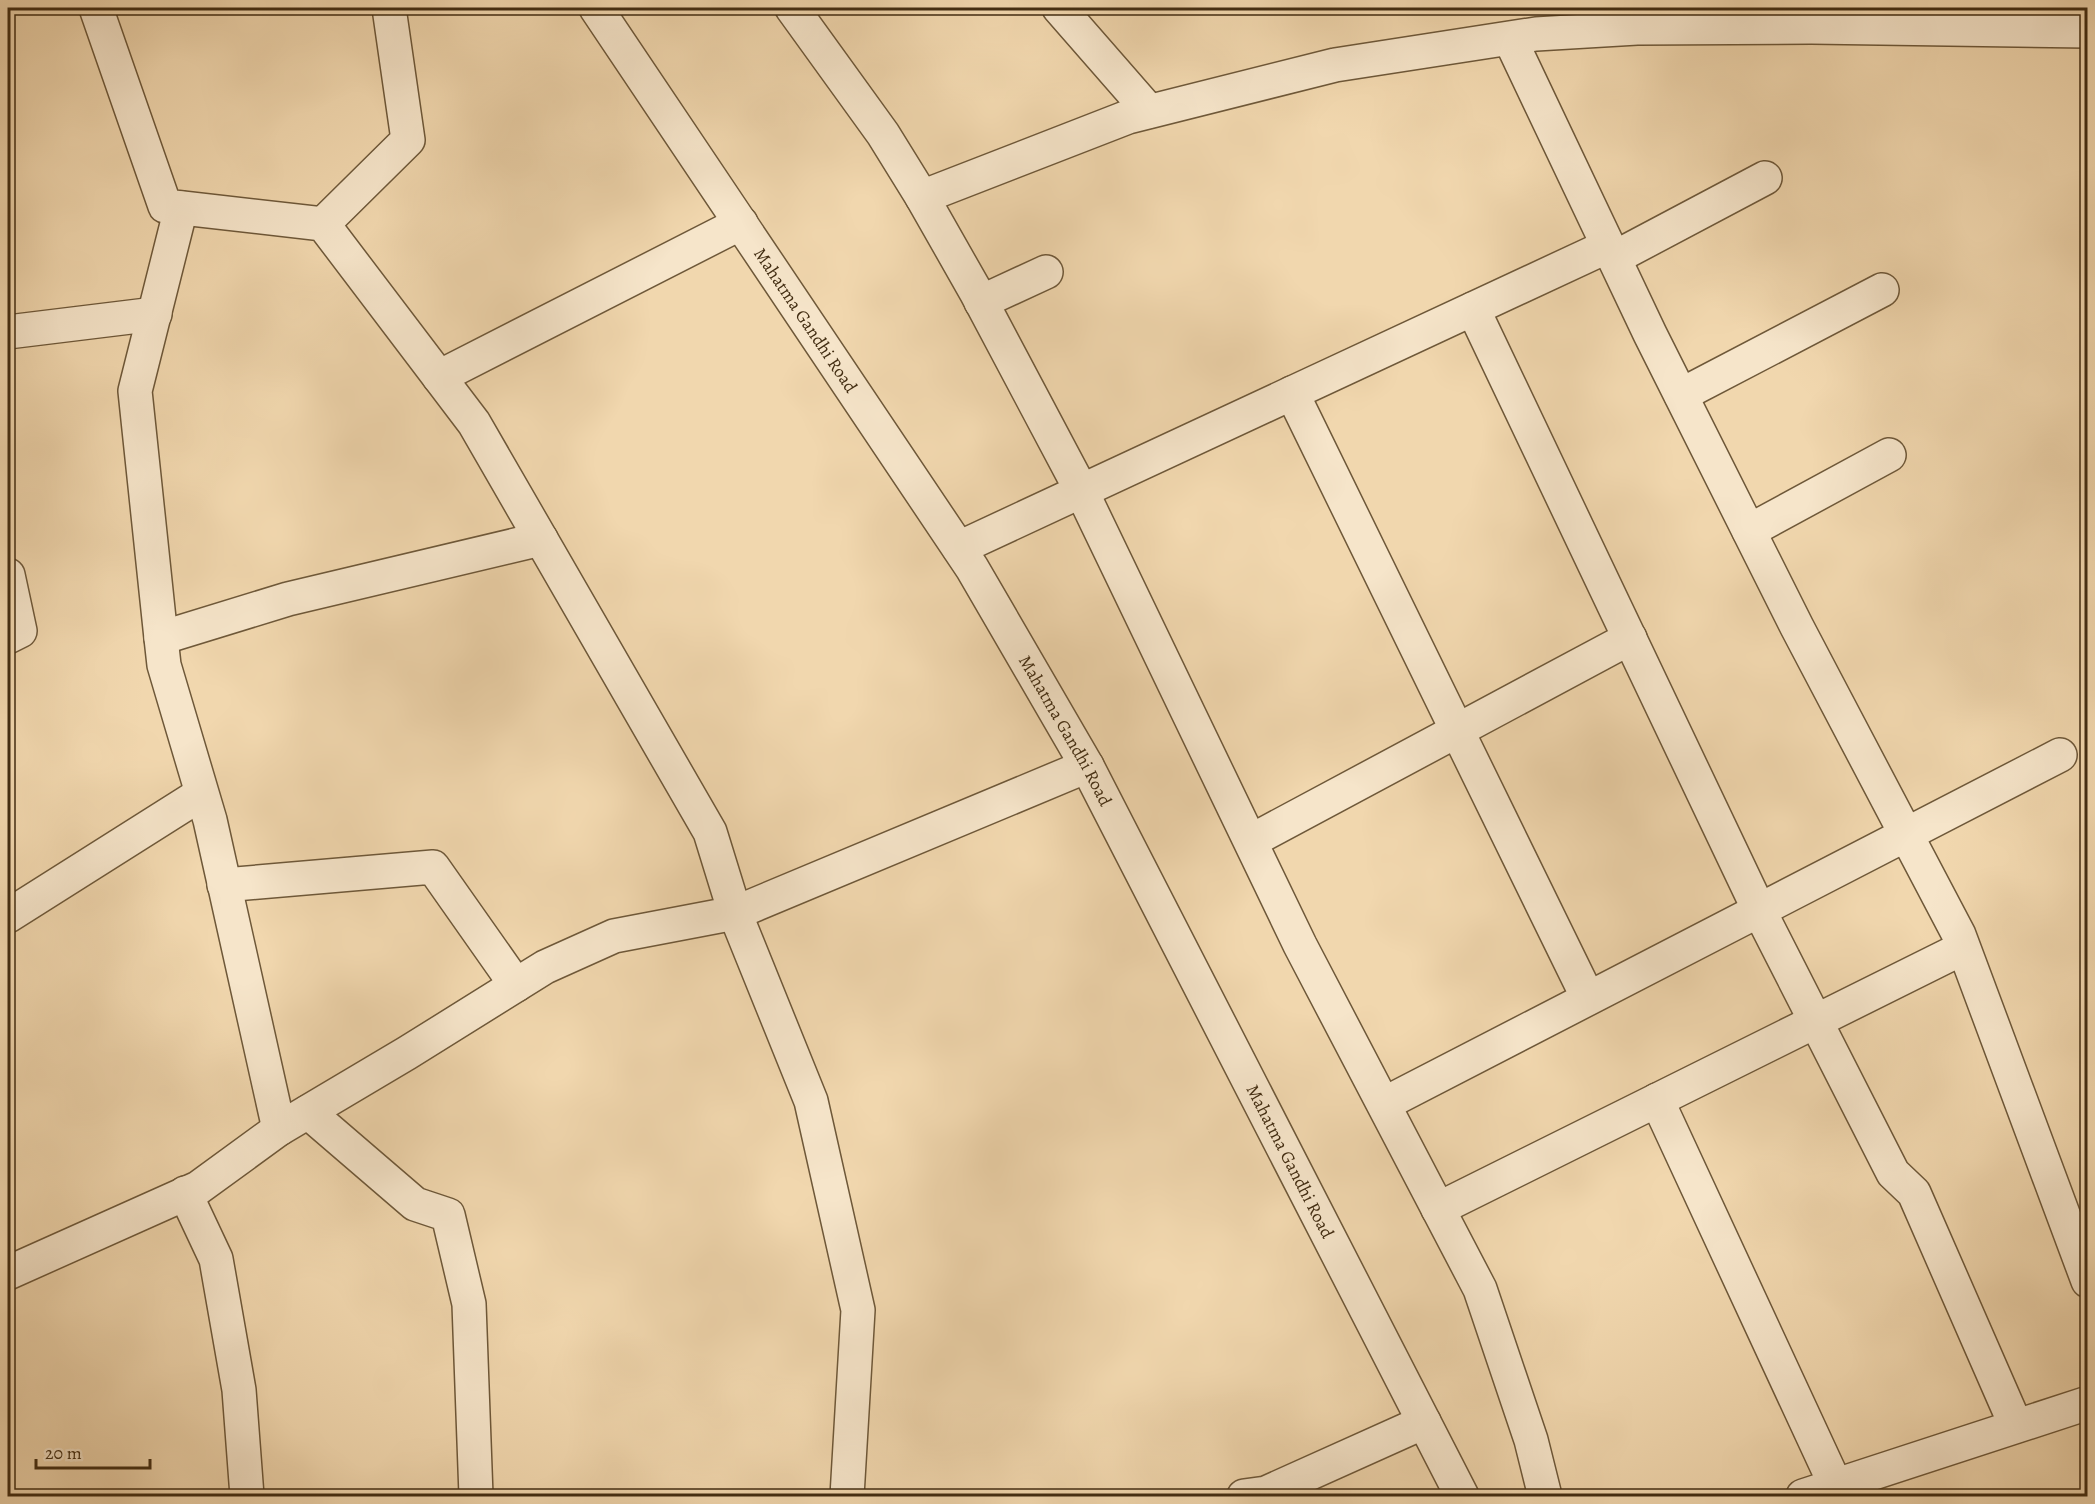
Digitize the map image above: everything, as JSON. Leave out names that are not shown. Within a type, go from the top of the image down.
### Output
[{"type":"street","points":[[96,8],[165,206],[323,224],[474,423],[710,832],[735,913],[811,1101],[858,1310],[847,1497]]},
{"type":"street","points":[[323,224],[408,140],[389,8]]},
{"type":"street","name":"Mahatma Gandhi Road","points":[[596,8],[959,548],[1087,766],[1462,1497]]},
{"type":"street","points":[[1059,8],[1149,111]]},
{"type":"street","points":[[803,11],[922,196],[1081,490],[1300,945],[1480,1289],[1531,1440],[1545,1497]]},
{"type":"street","points":[[922,196],[1149,111],[1335,65],[1636,18],[1811,27],[1965,18],[2088,31]]},
{"type":"street","points":[[1510,39],[1681,396],[1959,935],[2088,1281]]},
{"type":"street","points":[[959,548],[1473,309],[1611,252],[1766,178]]},
{"type":"street","points":[[181,208],[135,391],[161,638],[164,665],[224,885],[279,1129]]},
{"type":"street","points":[[439,377],[741,223]]},
{"type":"street","points":[[981,302],[1046,272]]},
{"type":"street","points":[[1681,396],[1882,290]]},
{"type":"street","points":[[1473,309],[1760,910],[1893,1173],[1914,1193],[2016,1426]]},
{"type":"street","points":[[8,332],[154,314]]},
{"type":"street","points":[[1292,393],[1588,998]]},
{"type":"street","points":[[1749,531],[1889,455]]},
{"type":"street","points":[[161,638],[288,598],[541,539]]},
{"type":"street","points":[[8,575],[20,632],[8,637]]},
{"type":"street","points":[[1251,841],[1630,638]]},
{"type":"street","points":[[1384,1104],[2061,755]]},
{"type":"street","points":[[8,1272],[198,1188],[279,1129],[407,1053],[544,967],[614,936],[735,913],[1087,766]]},
{"type":"street","points":[[8,916],[201,794]]},
{"type":"street","points":[[224,885],[433,867],[516,985]]},
{"type":"street","points":[[1438,1209],[1963,948]]},
{"type":"street","points":[[1657,1100],[1835,1484]]},
{"type":"street","points":[[308,1112],[416,1204],[448,1215],[469,1304],[476,1497]]},
{"type":"street","points":[[186,1192],[216,1259],[239,1390],[247,1497]]},
{"type":"street","points":[[1803,1497],[1835,1484],[2088,1403]]},
{"type":"street","points":[[1244,1497],[1266,1493],[1424,1422]]}]
